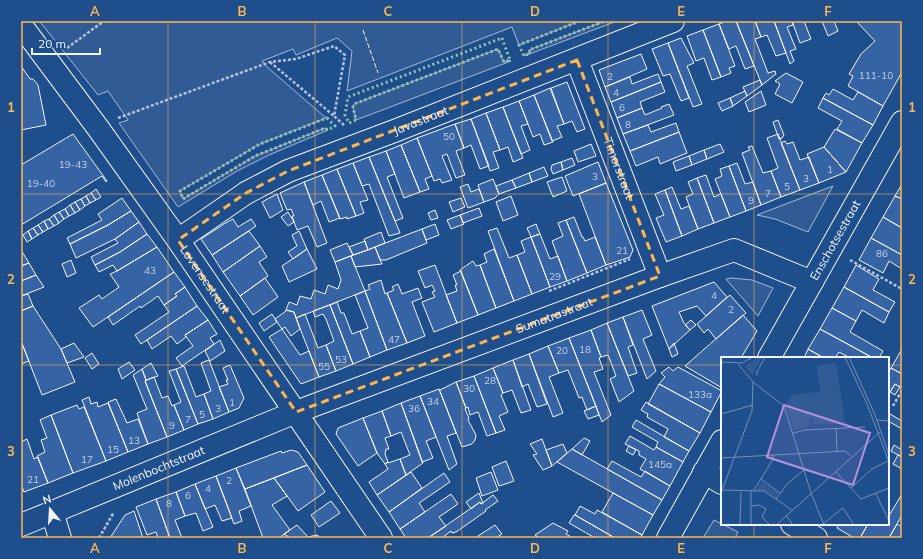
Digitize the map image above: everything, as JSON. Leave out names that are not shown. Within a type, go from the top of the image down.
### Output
[{"type":"street","name":"Javastraat","points":[[178,240],[246,193],[288,171],[577,60],[673,21]]},
{"type":"street","name":"Lovensestraat","points":[[21,25],[98,128],[178,240],[381,538]]},
{"type":"street","name":"Timorstraat","points":[[577,60],[660,276]]},
{"type":"street","name":"Enschotsestraat","points":[[770,357],[902,122]]},
{"type":"street","name":"Sumatrastraat","points":[[296,412],[660,276],[734,250],[812,282]]},
{"type":"street","name":"Molenbochtstraat","points":[[21,525],[296,412]]},
{"type":"street","points":[[668,538],[713,478],[721,445]]},
{"type":"street","points":[[52,512],[60,538]]},
{"type":"street","points":[[794,525],[816,538]]},
{"type":"path","points":[[49,61],[104,21]]},
{"type":"path","points":[[98,128],[113,120],[270,62],[296,59],[334,46],[345,55],[334,116]]},
{"type":"path","points":[[270,62],[345,126],[353,147]]},
{"type":"path","points":[[830,249],[902,289]]},
{"type":"path","points":[[893,406],[902,390]]},
{"type":"path","points":[[99,538],[115,511]]},
{"type":"highlighted area","points":[[577,60],[660,276],[296,412],[178,240],[246,193],[288,171]]},
{"type":"shaded area","points":[[39,21],[580,21],[519,45],[512,27],[347,91],[352,51],[337,38],[296,55],[293,49],[262,61],[326,118],[260,144],[180,191],[183,199],[255,156],[325,128],[328,130],[269,155],[237,171],[178,207],[119,123],[128,120],[108,91],[98,95]]},
{"type":"shaded area","points":[[605,21],[617,21],[524,56],[530,53],[529,50]]},
{"type":"shaded area","points":[[498,49],[504,62],[511,61],[356,120],[353,107],[354,104]]},
{"type":"shaded area","points":[[833,186],[808,232],[775,219],[757,215]]},
{"type":"shaded area","points":[[726,279],[752,280],[773,288],[758,316]]},
{"type":"shaded area","points":[[714,520],[721,524],[721,525],[738,532],[735,538],[703,538]]},
{"type":"building","points":[[726,21],[736,21],[754,66],[745,69],[736,46],[729,49],[719,24]]},
{"type":"building","points":[[736,21],[755,21],[761,37],[755,39],[768,73],[775,71],[776,74],[762,85]]},
{"type":"building","points":[[755,21],[774,21],[786,53],[776,56],[767,35],[761,37]]},
{"type":"building","points":[[774,21],[792,21],[793,25],[787,27],[796,49],[790,51],[794,61],[790,64]]},
{"type":"building","points":[[792,21],[804,21],[811,39],[800,43]]},
{"type":"building","points":[[822,21],[834,21],[838,31],[828,36]]},
{"type":"building","points":[[856,21],[902,21],[902,72],[883,106],[848,86],[853,76],[849,74],[861,54],[875,41]]},
{"type":"building","points":[[719,24],[735,66],[729,68],[731,73],[721,77],[703,30]]},
{"type":"building","points":[[703,30],[721,77],[712,80],[704,58],[696,61],[687,36]]},
{"type":"building","points":[[681,38],[694,63],[687,66],[702,104],[693,107],[668,43]]},
{"type":"building","points":[[668,43],[689,98],[681,101],[670,74],[663,76],[652,49]]},
{"type":"building","points":[[641,54],[647,69],[605,87],[599,70]]},
{"type":"building","points":[[21,66],[30,79],[33,79],[38,85],[46,125],[21,130]]},
{"type":"building","points":[[786,73],[803,82],[792,103],[775,94],[780,84],[775,81]]},
{"type":"building","points":[[658,74],[661,82],[611,102],[605,87],[630,77],[632,84]]},
{"type":"building","points":[[760,80],[762,85],[747,96],[743,87]]},
{"type":"building","points":[[567,82],[585,129],[577,132],[572,121],[564,124],[551,88]]},
{"type":"building","points":[[661,82],[665,92],[640,102],[642,108],[617,118],[611,102]]},
{"type":"building","points":[[550,88],[564,124],[557,126],[562,137],[552,141],[534,95]]},
{"type":"building","points":[[833,89],[853,100],[858,92],[883,106],[873,125],[823,98],[826,93],[829,95]]},
{"type":"building","points":[[745,91],[747,96],[733,106],[730,98]]},
{"type":"building","points":[[761,91],[766,105],[749,112],[745,102]]},
{"type":"building","points":[[534,95],[553,142],[544,145],[540,134],[533,137],[519,101]]},
{"type":"building","points":[[730,98],[733,106],[722,111],[718,103]]},
{"type":"building","points":[[823,98],[873,125],[862,143],[837,129],[842,121],[818,108]]},
{"type":"building","points":[[519,101],[528,124],[521,126],[530,150],[521,154],[503,107]]},
{"type":"building","points":[[669,104],[674,115],[623,134],[617,118],[642,108],[645,115]]},
{"type":"building","points":[[503,107],[523,158],[513,162],[508,147],[500,150],[486,113]]},
{"type":"building","points":[[486,113],[500,150],[493,152],[499,168],[490,171],[471,119]]},
{"type":"building","points":[[471,119],[489,166],[480,169],[471,145],[464,148],[455,124]]},
{"type":"building","points":[[778,120],[784,135],[779,139],[773,122]]},
{"type":"building","points":[[676,123],[679,132],[630,151],[623,134],[648,125],[651,132]]},
{"type":"building","points":[[455,124],[464,148],[456,151],[465,175],[456,178],[447,154],[442,156],[452,180],[442,183],[440,179],[434,181],[417,138]]},
{"type":"building","points":[[835,129],[862,143],[846,172],[824,147]]},
{"type":"building","points":[[679,132],[687,153],[660,164],[658,157],[636,166],[630,151]]},
{"type":"building","points":[[73,134],[107,181],[106,182],[102,176],[21,225],[21,165]]},
{"type":"building","points":[[778,134],[800,190],[781,197],[771,171],[778,168],[767,138]]},
{"type":"building","points":[[417,138],[432,176],[425,179],[429,189],[420,192],[401,145]]},
{"type":"building","points":[[785,141],[787,144],[793,142],[800,160],[809,157],[819,183],[800,190],[781,143]]},
{"type":"building","points":[[591,144],[596,156],[578,162],[574,151]]},
{"type":"building","points":[[720,144],[724,152],[707,159],[704,150]]},
{"type":"building","points":[[401,145],[420,192],[404,198],[386,151]]},
{"type":"building","points":[[752,146],[763,173],[771,171],[781,197],[761,205],[742,153],[750,150],[748,147]]},
{"type":"building","points":[[824,147],[846,172],[819,183],[807,154]]},
{"type":"building","points":[[704,150],[707,159],[692,165],[689,156]]},
{"type":"building","points":[[386,151],[395,174],[387,177],[403,218],[395,221],[369,157]]},
{"type":"building","points":[[689,156],[692,165],[676,171],[673,162]]},
{"type":"building","points":[[369,157],[400,233],[389,236],[369,184],[362,186],[353,163]]},
{"type":"building","points":[[572,158],[575,165],[563,170],[561,162]]},
{"type":"building","points":[[561,162],[563,170],[553,174],[551,169],[552,165]]},
{"type":"building","points":[[598,162],[606,183],[573,196],[565,176]]},
{"type":"building","points":[[353,163],[368,200],[360,202],[364,213],[356,216],[337,169]]},
{"type":"building","points":[[737,163],[745,184],[753,182],[761,205],[746,211],[729,166]]},
{"type":"building","points":[[729,166],[746,211],[730,217],[715,179],[722,176],[720,169]]},
{"type":"building","points":[[544,167],[548,176],[532,182],[529,173]]},
{"type":"building","points":[[337,169],[356,216],[347,219],[347,217],[340,219],[322,175]]},
{"type":"building","points":[[529,173],[532,182],[516,188],[512,180]]},
{"type":"building","points":[[322,175],[340,218],[329,222],[321,201],[313,205],[304,182]]},
{"type":"building","points":[[706,175],[714,197],[721,194],[730,217],[714,223],[697,178]]},
{"type":"building","points":[[562,177],[567,191],[553,197],[547,182]]},
{"type":"building","points":[[697,178],[714,223],[698,229],[686,197],[693,194],[688,182]]},
{"type":"building","points":[[493,179],[499,194],[495,198],[484,202],[478,185]]},
{"type":"building","points":[[512,180],[516,188],[499,194],[496,186]]},
{"type":"building","points":[[304,182],[327,243],[317,247],[308,226],[297,230],[291,209],[287,210],[280,193]]},
{"type":"building","points":[[606,183],[633,250],[630,257],[606,265],[579,194]]},
{"type":"building","points":[[468,184],[471,192],[479,189],[484,202],[468,208],[460,187]]},
{"type":"building","points":[[902,184],[902,199],[895,196]]},
{"type":"building","points":[[672,187],[681,209],[689,206],[698,229],[682,236],[665,190]]},
{"type":"building","points":[[96,189],[101,197],[96,200],[91,193]]},
{"type":"building","points":[[665,190],[682,236],[666,242],[656,218],[664,215],[655,194]]},
{"type":"building","points":[[91,193],[96,200],[90,203],[86,196]]},
{"type":"building","points":[[277,194],[283,210],[270,218],[262,202]]},
{"type":"building","points":[[86,196],[90,203],[85,206],[81,199]]},
{"type":"building","points":[[511,196],[518,215],[503,221],[496,202]]},
{"type":"building","points":[[895,196],[902,199],[902,228],[883,217]]},
{"type":"building","points":[[122,198],[131,211],[108,225],[70,244],[67,238],[102,220],[98,214]]},
{"type":"building","points":[[461,198],[465,207],[453,212],[449,202]]},
{"type":"building","points":[[81,199],[85,206],[80,210],[75,202]]},
{"type":"building","points":[[75,202],[80,210],[75,213],[70,205]]},
{"type":"building","points":[[70,205],[75,213],[69,216],[65,209]]},
{"type":"building","points":[[479,208],[482,216],[463,223],[460,215]]},
{"type":"building","points":[[65,209],[69,216],[64,219],[59,212]]},
{"type":"building","points":[[435,210],[438,218],[431,220],[428,213]]},
{"type":"building","points":[[131,211],[139,222],[115,239],[76,258],[70,244],[108,225]]},
{"type":"building","points":[[59,212],[64,219],[59,223],[54,215]]},
{"type":"building","points":[[288,212],[294,222],[288,226],[281,217]]},
{"type":"building","points":[[54,215],[59,223],[54,226],[49,219]]},
{"type":"building","points":[[460,215],[464,224],[451,229],[447,220]]},
{"type":"building","points":[[574,217],[585,241],[595,237],[606,265],[587,273],[566,220]]},
{"type":"building","points":[[883,217],[902,228],[902,255],[871,238]]},
{"type":"building","points":[[49,219],[54,226],[48,229],[44,221]]},
{"type":"building","points":[[233,219],[238,227],[251,219],[256,226],[212,255],[201,239]]},
{"type":"building","points":[[566,220],[587,273],[567,281],[552,241],[563,236],[558,223]]},
{"type":"building","points":[[44,221],[48,229],[43,232],[38,225]]},
{"type":"building","points":[[139,222],[147,234],[120,252],[95,265],[91,257],[118,243],[115,239]]},
{"type":"building","points":[[435,224],[439,235],[426,240],[422,229]]},
{"type":"building","points":[[536,224],[540,234],[531,237],[527,228]]},
{"type":"building","points":[[38,225],[43,232],[38,235],[33,228]]},
{"type":"building","points":[[33,228],[38,235],[32,239],[28,231]]},
{"type":"building","points":[[497,228],[509,258],[517,255],[532,294],[514,301],[488,231]]},
{"type":"building","points":[[422,229],[427,243],[386,260],[380,260],[375,247]]},
{"type":"building","points":[[28,231],[32,239],[27,242],[23,235]]},
{"type":"building","points":[[249,231],[260,246],[223,272],[212,255]]},
{"type":"building","points":[[299,231],[307,249],[293,259],[288,252],[297,246],[292,235]]},
{"type":"building","points":[[381,232],[385,243],[368,250],[364,239]]},
{"type":"building","points":[[147,234],[157,247],[117,271],[113,265],[99,272],[95,265],[120,252]]},
{"type":"building","points":[[540,234],[550,259],[558,256],[567,281],[550,287],[531,237]]},
{"type":"building","points":[[531,237],[550,287],[532,294],[517,255],[525,252],[521,241]]},
{"type":"building","points":[[871,238],[902,255],[902,269],[889,261],[883,273],[859,260]]},
{"type":"building","points":[[365,241],[368,250],[353,255],[349,247]]},
{"type":"building","points":[[347,243],[353,255],[335,262],[330,250]]},
{"type":"building","points":[[260,246],[267,257],[259,262],[268,276],[240,296],[223,272]]},
{"type":"building","points":[[157,247],[174,272],[93,327],[79,308],[99,295],[102,299],[119,287],[110,274]]},
{"type":"building","points":[[375,247],[382,264],[355,267],[351,256]]},
{"type":"building","points":[[307,249],[317,269],[289,282],[282,266]]},
{"type":"building","points":[[494,249],[514,301],[496,308],[480,265],[487,262],[484,254]]},
{"type":"building","points":[[21,250],[29,263],[21,266]]},
{"type":"building","points":[[351,256],[365,291],[296,318],[294,312],[286,310],[289,302],[297,305],[300,296],[311,299],[314,290],[325,294],[328,285],[338,289],[341,280],[335,262]]},
{"type":"building","points":[[71,260],[76,273],[67,277],[62,264]]},
{"type":"building","points":[[473,261],[476,266],[480,265],[496,308],[478,315],[460,270]]},
{"type":"building","points":[[29,263],[36,275],[21,281],[21,266]]},
{"type":"building","points":[[435,265],[457,323],[434,332],[422,302],[435,297],[432,292],[435,291],[432,285],[425,288],[418,271]]},
{"type":"building","points":[[856,265],[879,279],[873,290],[895,302],[889,312],[844,287]]},
{"type":"building","points":[[461,271],[478,315],[457,323],[446,295],[457,291],[455,285],[457,285],[453,275]]},
{"type":"building","points":[[174,272],[185,287],[175,294],[177,296],[164,305],[158,296],[141,308],[140,306],[113,325],[108,317]]},
{"type":"building","points":[[36,275],[44,287],[21,296],[21,281]]},
{"type":"building","points":[[265,278],[278,297],[253,315],[240,296]]},
{"type":"building","points":[[381,280],[385,294],[387,293],[407,343],[387,350],[365,291],[370,289],[368,285]]},
{"type":"building","points":[[714,282],[727,297],[706,316],[697,306],[679,312],[684,323],[690,330],[669,349],[652,306]]},
{"type":"building","points":[[398,284],[402,294],[418,288],[422,298],[412,302],[425,336],[407,343],[387,293],[394,290],[392,287]]},
{"type":"building","points":[[185,287],[197,306],[141,344],[135,335],[169,312],[164,305],[177,296],[175,294]]},
{"type":"building","points":[[844,287],[889,312],[884,323],[862,310],[856,321],[832,308]]},
{"type":"building","points":[[365,291],[387,350],[370,357],[360,331],[368,328],[355,295]]},
{"type":"building","points":[[28,294],[33,306],[21,311],[21,296]]},
{"type":"building","points":[[730,295],[746,313],[716,339],[708,329],[704,333],[697,324]]},
{"type":"building","points":[[337,302],[341,313],[344,313],[352,334],[360,331],[370,357],[353,364],[330,305]]},
{"type":"building","points":[[330,305],[353,364],[336,371],[326,345],[334,341],[326,319],[323,314],[315,317],[313,311]]},
{"type":"building","points":[[33,306],[61,349],[75,382],[42,395],[21,341],[21,311]]},
{"type":"building","points":[[197,306],[208,320],[185,335],[186,337],[177,344],[171,336],[152,349],[147,340]]},
{"type":"building","points":[[832,308],[856,321],[850,332],[883,351],[880,357],[871,357],[820,329]]},
{"type":"building","points":[[286,310],[294,312],[300,329],[291,336],[285,327],[282,329],[275,319]]},
{"type":"building","points":[[642,310],[652,335],[643,339],[656,371],[647,379],[623,317]]},
{"type":"building","points":[[272,314],[277,322],[264,331],[259,323]]},
{"type":"building","points":[[305,314],[318,348],[326,345],[336,371],[319,377],[296,318]]},
{"type":"building","points":[[743,315],[757,331],[742,357],[721,357],[721,387],[685,366]]},
{"type":"building","points":[[623,317],[633,345],[628,347],[637,373],[628,376],[607,323]]},
{"type":"building","points":[[208,320],[217,334],[210,338],[214,344],[182,366],[176,358],[193,346],[185,335]]},
{"type":"building","points":[[691,320],[696,325],[690,330],[685,325]]},
{"type":"building","points":[[607,323],[634,391],[619,402],[610,379],[616,376],[608,355],[601,357],[591,330]]},
{"type":"building","points":[[282,329],[300,355],[309,351],[319,377],[301,384],[269,337]]},
{"type":"building","points":[[820,329],[871,357],[848,357],[839,352],[836,357],[822,357],[808,349]]},
{"type":"building","points":[[591,330],[601,357],[599,358],[603,369],[594,372],[611,415],[602,422],[569,338]]},
{"type":"building","points":[[569,338],[596,406],[587,410],[582,397],[579,398],[568,370],[559,373],[548,346]]},
{"type":"building","points":[[220,340],[225,351],[210,361],[205,351]]},
{"type":"building","points":[[21,341],[29,361],[21,364]]},
{"type":"building","points":[[74,343],[84,357],[67,363],[61,349]]},
{"type":"building","points":[[674,343],[678,354],[672,357],[669,349]]},
{"type":"building","points":[[548,346],[559,373],[549,377],[563,413],[553,417],[529,354]]},
{"type":"building","points":[[808,349],[822,357],[804,357]]},
{"type":"building","points":[[902,349],[902,374],[891,368]]},
{"type":"building","points":[[92,353],[99,364],[92,369],[85,358]]},
{"type":"building","points":[[529,354],[547,404],[537,407],[528,384],[522,387],[513,360]]},
{"type":"building","points":[[209,360],[229,412],[213,419],[204,394],[211,391],[201,363]]},
{"type":"building","points":[[513,360],[531,410],[521,413],[512,390],[503,393],[493,368]]},
{"type":"building","points":[[129,362],[135,370],[122,379],[118,369]]},
{"type":"building","points":[[151,363],[158,376],[146,380],[142,369]]},
{"type":"building","points":[[230,365],[244,398],[239,408],[229,412],[219,387],[228,384],[223,368]]},
{"type":"building","points":[[184,366],[196,397],[204,394],[213,419],[198,424],[176,369]]},
{"type":"building","points":[[669,367],[673,371],[678,367],[721,390],[711,412],[659,384],[665,377],[661,373]]},
{"type":"building","points":[[493,368],[503,393],[501,395],[508,412],[499,416],[505,430],[496,433],[474,376]]},
{"type":"building","points":[[891,368],[902,374],[902,383],[900,387],[895,384],[890,392],[889,392],[889,371]]},
{"type":"building","points":[[142,369],[146,380],[145,381],[167,437],[148,444],[137,413],[147,409],[133,375]]},
{"type":"building","points":[[176,369],[198,424],[184,430],[174,405],[181,402],[169,371]]},
{"type":"building","points":[[474,376],[496,433],[487,436],[478,412],[470,415],[468,407],[466,408],[456,382]]},
{"type":"building","points":[[154,377],[162,398],[168,396],[172,406],[174,405],[184,430],[167,437],[145,381]]},
{"type":"building","points":[[456,382],[466,408],[465,409],[469,418],[468,420],[476,435],[472,444],[462,447],[439,389],[440,390]]},
{"type":"building","points":[[659,384],[711,412],[700,433],[648,404]]},
{"type":"building","points":[[895,384],[900,387],[895,395],[890,392]]},
{"type":"building","points":[[439,389],[456,433],[447,436],[457,464],[449,470],[420,396]]},
{"type":"building","points":[[420,396],[436,437],[426,441],[433,458],[422,462],[401,403]]},
{"type":"building","points":[[89,397],[91,404],[97,402],[98,407],[108,403],[128,452],[106,461],[82,400]]},
{"type":"building","points":[[116,399],[127,423],[138,419],[148,444],[128,452],[108,402]]},
{"type":"building","points":[[646,402],[700,433],[689,451],[664,437],[668,429],[647,417],[648,414],[641,410]]},
{"type":"building","points":[[401,403],[423,463],[406,475],[400,459],[410,455],[401,432],[391,436],[382,411]]},
{"type":"building","points":[[77,405],[79,409],[84,407],[106,461],[73,473],[51,415]]},
{"type":"building","points":[[596,406],[599,415],[588,419],[584,411]]},
{"type":"building","points":[[382,411],[391,436],[385,438],[389,449],[386,449],[385,454],[388,462],[385,464],[377,453],[363,418]]},
{"type":"building","points":[[890,414],[902,421],[902,429],[889,422]]},
{"type":"building","points":[[51,415],[73,473],[48,483],[37,456],[45,452],[41,440],[47,438],[40,420]]},
{"type":"building","points":[[363,418],[377,453],[358,466],[336,434],[338,428]]},
{"type":"building","points":[[636,420],[689,451],[683,462],[656,447],[658,442],[632,427]]},
{"type":"building","points":[[630,436],[654,450],[656,447],[683,462],[670,486],[640,469],[646,459],[639,455],[639,451],[625,444]]},
{"type":"building","points":[[584,438],[590,441],[582,455],[572,449]]},
{"type":"building","points":[[27,439],[34,459],[38,457],[48,483],[24,492],[21,484],[21,442]]},
{"type":"building","points":[[542,439],[552,466],[543,470],[533,455],[537,454],[530,444]]},
{"type":"building","points":[[563,444],[567,453],[552,466],[546,450]]},
{"type":"building","points":[[894,445],[902,450],[902,457],[891,451]]},
{"type":"building","points":[[629,446],[636,450],[633,455],[626,451]]},
{"type":"building","points":[[572,449],[662,500],[653,515],[557,462]]},
{"type":"building","points":[[291,450],[298,452],[307,465],[245,489],[236,468],[281,451],[282,453]]},
{"type":"building","points":[[898,455],[902,457],[902,469],[893,464]]},
{"type":"building","points":[[400,459],[406,475],[377,495],[369,482],[388,469],[385,464]]},
{"type":"building","points":[[506,461],[514,481],[499,486],[492,467]]},
{"type":"building","points":[[612,461],[641,477],[645,471],[670,486],[662,500],[607,469]]},
{"type":"building","points":[[307,465],[325,492],[298,511],[274,478]]},
{"type":"building","points":[[236,468],[251,506],[239,511],[242,521],[234,524],[216,476]]},
{"type":"building","points":[[411,472],[422,488],[389,512],[377,495]]},
{"type":"building","points":[[491,472],[498,490],[482,496],[476,478]]},
{"type":"building","points":[[444,473],[450,482],[419,503],[425,512],[400,529],[389,512]]},
{"type":"building","points":[[216,476],[232,518],[222,521],[215,505],[205,509],[195,484]]},
{"type":"building","points":[[274,478],[287,496],[272,505],[290,530],[279,538],[263,538],[245,489]]},
{"type":"building","points":[[195,484],[213,527],[203,531],[196,513],[185,516],[176,492]]},
{"type":"building","points":[[176,492],[185,516],[175,520],[182,538],[170,538],[156,499]]},
{"type":"building","points":[[479,493],[483,503],[481,504],[480,502],[471,509],[466,502]]},
{"type":"building","points":[[613,493],[653,515],[642,535],[602,512]]},
{"type":"building","points":[[451,494],[458,504],[439,517],[446,526],[428,538],[406,538],[400,529]]},
{"type":"building","points":[[902,494],[902,515],[889,538],[860,538],[867,525],[889,525],[890,514]]},
{"type":"building","points":[[493,495],[498,501],[456,532],[452,533],[451,531],[443,537],[444,538],[428,538],[480,502],[481,504]]},
{"type":"building","points":[[156,499],[170,538],[158,538],[156,532],[147,535],[136,507]]},
{"type":"building","points":[[331,501],[340,513],[319,527],[311,515]]},
{"type":"building","points":[[580,506],[595,514],[597,510],[642,535],[641,538],[615,538],[575,515]]},
{"type":"building","points":[[134,511],[143,538],[110,538],[125,515]]},
{"type":"building","points":[[574,515],[615,538],[595,538],[569,523]]},
{"type":"building","points":[[553,523],[568,531],[566,534],[573,538],[539,538],[535,535]]},
{"type":"building","points":[[897,524],[902,527],[902,538],[889,538]]},
{"type":"building","points":[[297,525],[308,537],[317,535],[321,538],[290,538],[284,534]]},
{"type":"building","points":[[495,525],[502,534],[496,538],[475,538]]},
{"type":"building","points":[[838,525],[867,525],[860,538],[854,538],[837,528]]},
{"type":"hedge","points":[[580,21],[519,45],[524,56],[530,53],[529,50],[605,21]]},
{"type":"hedge","points":[[502,38],[510,60],[504,62],[498,49],[354,104],[353,107],[356,120],[349,123],[345,115],[348,97],[502,38]]},
{"type":"hedge","points":[[327,118],[335,126],[328,130],[325,128],[255,156],[183,199],[180,191],[260,144],[327,118]]},
{"type":"fence","points":[[363,30],[378,73]]}]
